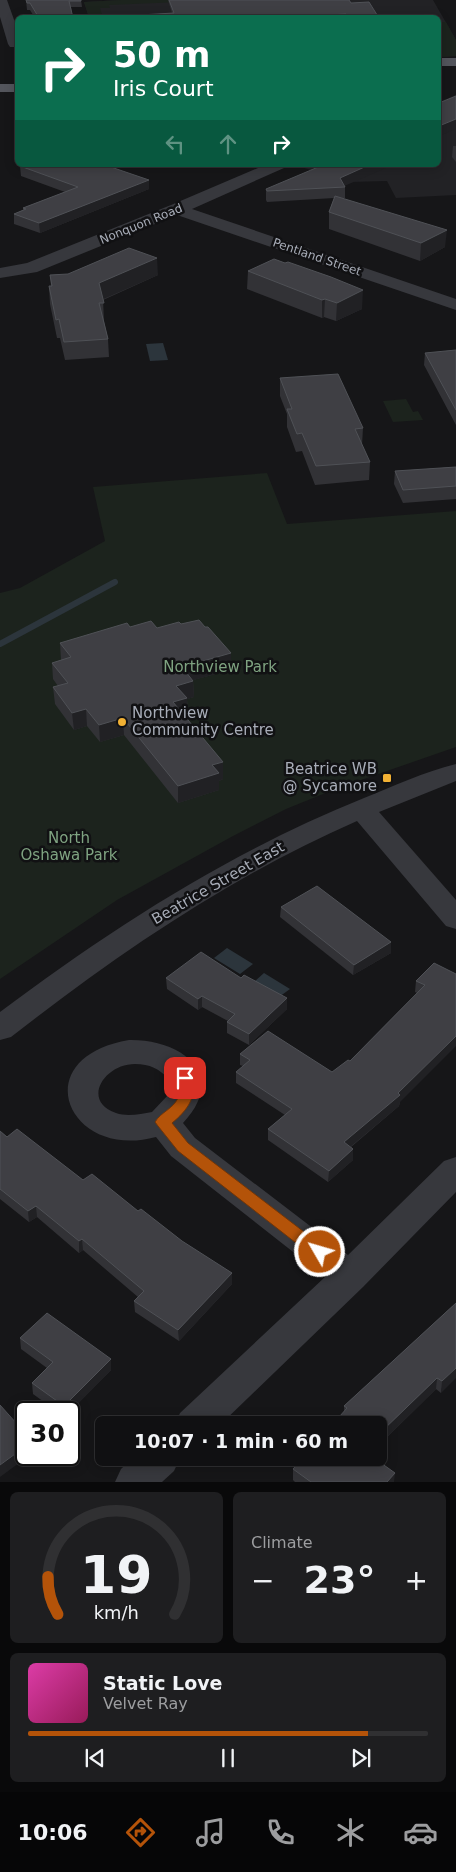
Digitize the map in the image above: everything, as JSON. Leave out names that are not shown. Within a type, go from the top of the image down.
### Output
[{"type":"main road","points":[[441,62],[456,62]]},
{"type":"main road","points":[[441,72],[456,71]]},
{"type":"main road","points":[[0,88],[15,88]]},
{"type":"street","points":[[1,0],[15,41]]},
{"type":"street","points":[[0,47],[15,44]]},
{"type":"street","name":"Nonquon Road","points":[[0,273],[31,268],[177,209],[273,167]]},
{"type":"street","name":"Pentland Street","points":[[177,209],[456,304]]},
{"type":"street","name":"Beatrice Street East","points":[[0,1029],[51,989],[158,916],[238,869],[297,837],[456,772]]},
{"type":"street","points":[[362,810],[456,919]]},
{"type":"street","points":[[163,1122],[183,1147],[350,1276]]},
{"type":"street","points":[[203,1416],[350,1276],[456,1170]]},
{"type":"street","points":[[134,1482],[151,1466]]},
{"type":"shaded area","points":[[121,0],[433,0],[456,40],[456,56],[441,57],[441,15],[88,15],[84,2]]},
{"type":"shaded area","points":[[456,95],[456,195],[396,198],[387,181],[348,182],[301,167],[441,167],[441,101]]},
{"type":"shaded area","points":[[163,343],[168,360],[150,361],[146,344]]},
{"type":"shaded area","points":[[227,948],[253,964],[240,974],[214,958]]},
{"type":"shaded area","points":[[264,973],[290,989],[279,997],[254,982]]},
{"type":"green space","points":[[226,0],[109,5],[110,8],[100,8],[102,15],[88,15],[84,2]]},
{"type":"green space","points":[[446,22],[456,40],[456,56],[441,57],[441,23]]},
{"type":"green space","points":[[406,399],[413,412],[418,411],[423,420],[393,422],[383,401]]},
{"type":"green space","name":"Northview Park","points":[[267,473],[287,524],[456,511],[456,747],[338,788],[286,809],[117,900],[0,979],[0,593],[20,588],[105,541],[93,487]]},
{"type":"building","points":[[26,0],[81,0],[69,1],[72,15],[37,15],[30,3],[27,3]]},
{"type":"building","points":[[169,0],[349,0],[351,3],[369,2],[377,15],[140,15],[174,13]]},
{"type":"building","points":[[456,96],[456,119],[441,125],[441,102]]},
{"type":"building","points":[[23,167],[111,167],[149,180],[39,223],[14,214],[26,209],[23,208],[78,187]]},
{"type":"building","points":[[318,167],[365,167],[340,178],[345,187],[267,191],[266,189]]},
{"type":"building","points":[[335,196],[447,230],[421,243],[329,212]]},
{"type":"building","points":[[129,248],[157,258],[99,283],[104,303],[99,303],[108,339],[64,342],[59,319],[56,320],[49,286],[52,286],[50,275],[68,274]]},
{"type":"building","points":[[274,259],[285,263],[288,262],[363,290],[337,303],[325,299],[322,300],[248,271]]},
{"type":"building","points":[[456,350],[456,410],[425,353]]},
{"type":"building","points":[[338,374],[363,428],[355,429],[370,462],[316,466],[302,433],[297,434],[287,409],[292,409],[280,378]]},
{"type":"building","points":[[456,467],[456,486],[403,490],[395,471]]},
{"type":"building","name":"Northview Community Centre","points":[[199,620],[205,627],[208,627],[231,653],[182,667],[193,681],[176,686],[187,698],[173,702],[223,762],[212,765],[219,773],[178,786],[123,718],[99,725],[86,709],[72,713],[53,687],[68,683],[52,663],[71,657],[60,643],[127,623],[130,627],[151,621],[157,628],[179,622],[181,624]]},
{"type":"building","points":[[317,886],[391,942],[354,965],[281,907]]},
{"type":"building","points":[[201,952],[241,978],[244,975],[287,998],[249,1034],[227,1022],[235,1014],[202,996],[198,999],[166,978]]},
{"type":"building","points":[[434,963],[456,974],[456,1036],[398,1093],[400,1095],[344,1142],[353,1149],[329,1171],[268,1129],[292,1109],[236,1072],[250,1060],[240,1054],[268,1031],[332,1072],[348,1060],[350,1061],[425,985],[416,981]]},
{"type":"building","points":[[17,1129],[83,1180],[92,1174],[138,1211],[141,1209],[182,1241],[232,1273],[178,1330],[134,1301],[144,1291],[82,1239],[79,1241],[36,1206],[28,1211],[0,1189],[0,1131],[7,1137]]},
{"type":"building","points":[[456,1303],[456,1368],[442,1381],[437,1378],[387,1426],[387,1416],[340,1416],[347,1408],[344,1406]]},
{"type":"building","points":[[47,1313],[111,1359],[69,1401],[57,1401],[32,1383],[53,1362],[20,1338]]},
{"type":"building","points":[[0,1405],[15,1422],[15,1454],[0,1465]]},
{"type":"building","points":[[296,1466],[385,1466],[395,1473],[387,1482],[311,1482],[293,1469]]},
{"type":"waterway","points":[[0,644],[115,582]]},
{"type":"place","name":"Northview Community Centre","points":[[122,722]]},
{"type":"place","name":"Beatrice WB @ Sycamore","points":[[387,778]]},
{"type":"route","points":[[185,1078],[187,1092],[184,1100],[176,1112],[163,1122],[183,1147],[320,1252]]},
{"type":"park label","name":"North Oshawa Park","points":[[69,846]]}]
